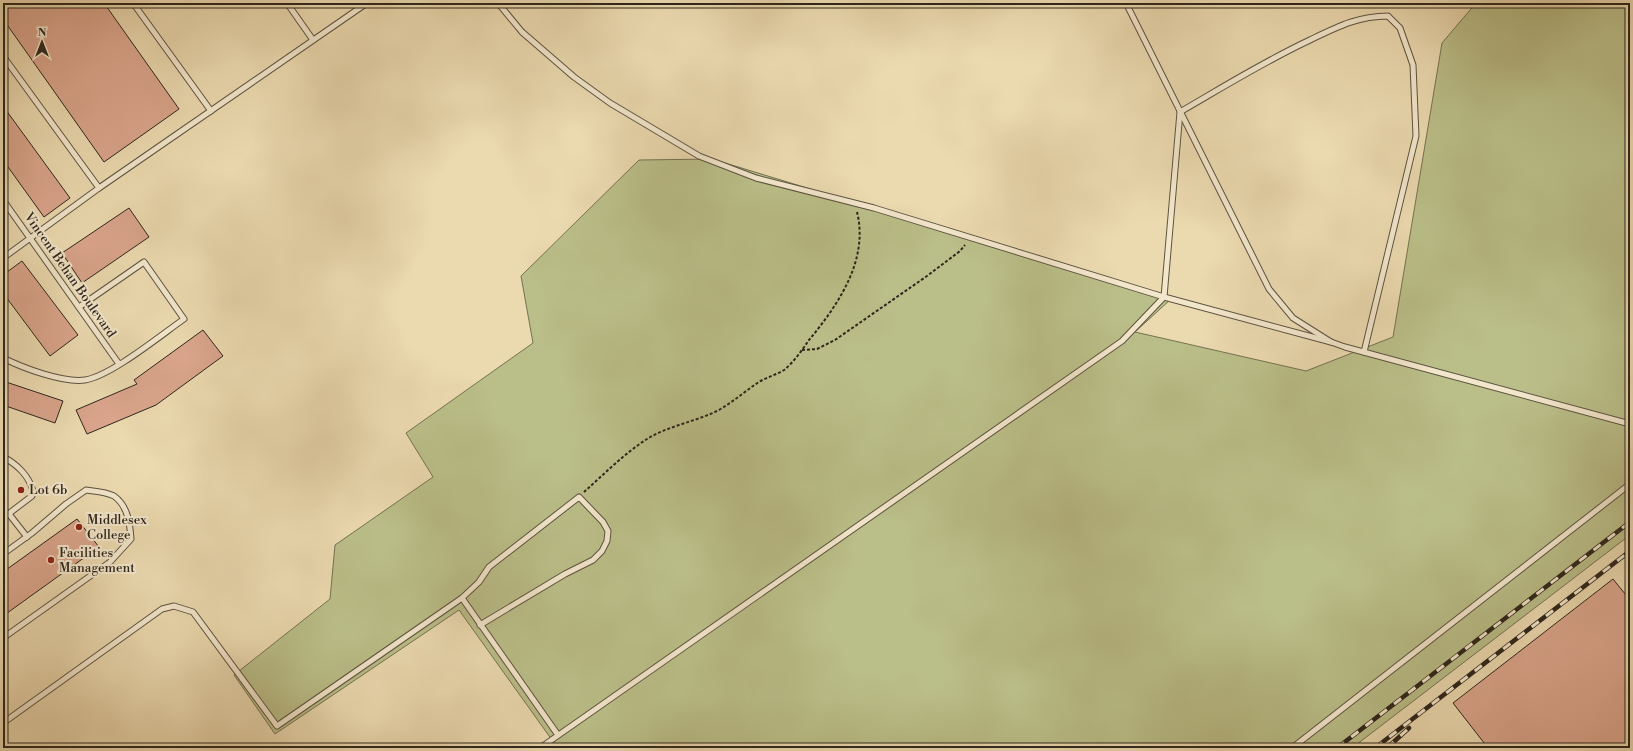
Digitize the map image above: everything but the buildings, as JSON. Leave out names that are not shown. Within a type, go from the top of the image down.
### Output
[{"type":"lane","points":[[133,3],[211,111]]},
{"type":"lane","points":[[287,3],[313,40]]},
{"type":"lane","points":[[3,258],[98,188],[366,3]]},
{"type":"lane","points":[[498,3],[522,32],[574,77],[610,104],[692,152],[756,178],[854,203],[1164,297],[1630,424]]},
{"type":"lane","points":[[1126,3],[1269,289],[1292,318],[1331,342]]},
{"type":"lane","points":[[1180,112],[1280,54],[1350,21],[1372,16],[1388,16],[1400,28],[1413,65],[1416,136],[1364,352]]},
{"type":"lane","points":[[3,56],[98,188]]},
{"type":"lane","points":[[540,748],[1122,341],[1164,297],[1180,112]]},
{"type":"lane","name":"Vincent Behan Boulevard","points":[[3,200],[119,364]]},
{"type":"lane","points":[[3,358],[18,365],[66,380],[85,380],[102,374],[119,364],[184,319],[144,262],[79,307]]},
{"type":"lane","points":[[3,457],[11,461],[20,469],[33,492],[32,496],[3,518]]},
{"type":"lane","points":[[1292,748],[1630,484]]},
{"type":"lane","points":[[3,554],[86,490],[114,496],[124,506],[130,523],[131,539],[110,562],[3,638]]},
{"type":"lane","points":[[3,723],[162,609],[174,606],[193,612],[277,726],[462,598],[479,582],[489,567],[579,497],[603,522],[608,531],[607,541],[602,551],[593,560],[565,574],[480,625]]},
{"type":"lane","points":[[9,514],[27,537]]},
{"type":"lane","points":[[462,598],[558,735]]},
{"type":"path","points":[[579,497],[647,439],[665,430],[717,410],[760,382],[783,370],[802,350],[827,318],[849,281],[856,258],[859,240],[859,220],[854,203]]},
{"type":"path","points":[[802,350],[817,349],[835,340],[960,251],[971,238]]},
{"type":"green space","points":[[1476,3],[1630,3],[1630,535],[1352,748],[556,748],[557,747],[459,610],[275,734],[234,675],[330,599],[335,545],[433,477],[406,433],[533,343],[521,276],[639,160],[712,159],[1171,299],[1135,332],[1306,371],[1393,337],[1442,43]]},
{"type":"railway","points":[[1337,748],[1630,522]]},
{"type":"railway","points":[[1375,748],[1630,551]]},
{"type":"railway","points":[[1387,748],[1409,728]]},
{"type":"place","name":"Lot 6b","points":[[21,490]]},
{"type":"place","name":"Middlesex College","points":[[79,527]]},
{"type":"place","name":"Facilities Management","points":[[51,560]]}]
